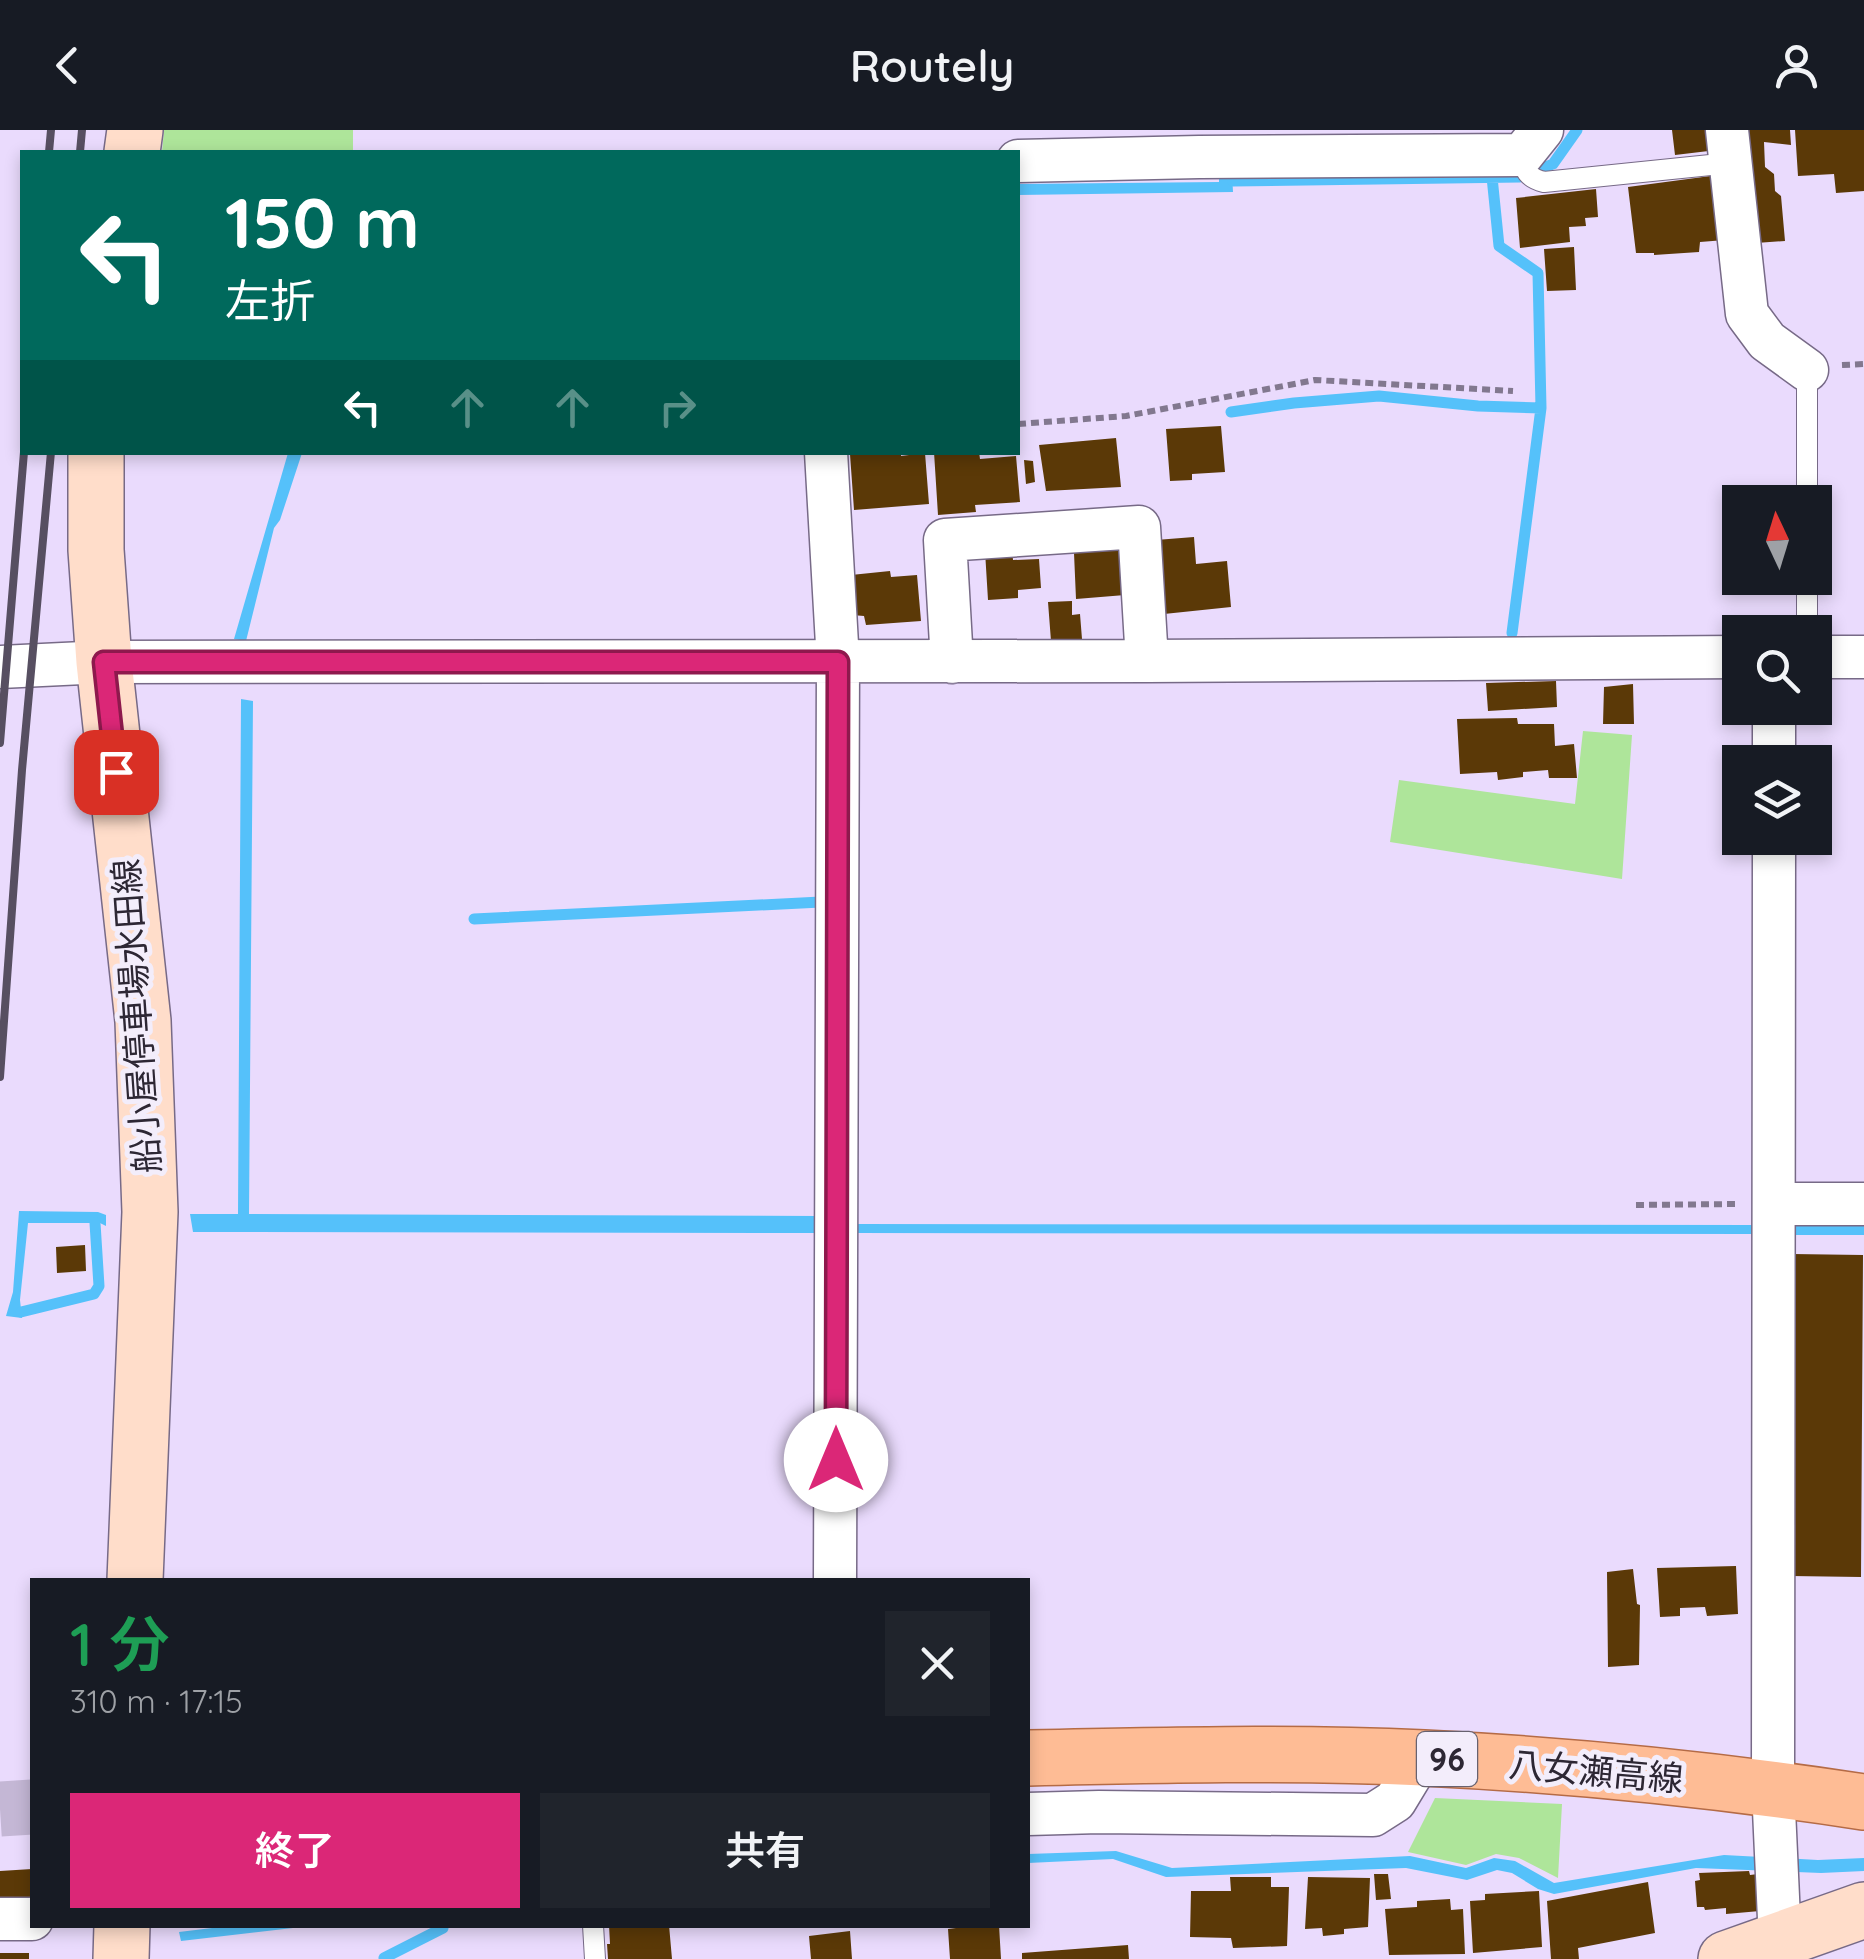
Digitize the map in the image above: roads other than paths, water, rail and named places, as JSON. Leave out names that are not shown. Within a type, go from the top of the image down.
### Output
[{"type":"main road","name":"船小屋停車場水田線","points":[[96,455],[96,550],[104,662],[143,1021],[149,1193],[136,1578]]},
{"type":"main road","name":"八女瀬高線","points":[[1030,1758],[1188,1754],[1420,1758],[1574,1767],[1774,1788],[1864,1802]]},
{"type":"main road","points":[[1726,1959],[1864,1910]]},
{"type":"main road","points":[[121,1959],[122,1928]]},
{"type":"street","points":[[1020,161],[1199,144],[1532,142]]},
{"type":"street","points":[[1728,146],[1747,314],[1767,341],[1807,370]]},
{"type":"street","points":[[826,455],[838,662],[835,1578]]},
{"type":"street","points":[[952,662],[945,540],[1139,527],[1147,661]]},
{"type":"street","points":[[1832,656],[1864,657]]},
{"type":"street","points":[[0,666],[104,662],[1722,657]]},
{"type":"street","points":[[1774,855],[1774,1788],[1780,1941]]},
{"type":"street","points":[[1774,1204],[1864,1204]]},
{"type":"street","points":[[1030,1814],[1373,1815],[1395,1801],[1420,1758]]},
{"type":"street","points":[[0,1918],[30,1919]]},
{"type":"lane","points":[[1532,142],[1524,169],[1532,179],[1544,182],[1728,146]]},
{"type":"lane","points":[[1807,370],[1807,485]]},
{"type":"lane","points":[[593,1928],[596,1959]]},
{"type":"water","points":[[1219,173],[1232,173],[1233,192],[1020,195],[1020,184],[1219,182]]},
{"type":"water","points":[[287,455],[301,455],[274,528],[246,641],[234,639]]},
{"type":"water","points":[[241,699],[253,701],[249,1214],[818,1216],[819,1233],[193,1232],[190,1214],[238,1214]]},
{"type":"water","points":[[19,1211],[106,1215],[106,1226],[28,1223],[20,1300],[22,1318],[6,1316],[13,1292]]},
{"type":"water","points":[[1794,1223],[1864,1224],[1864,1235],[1795,1235]]},
{"type":"water","points":[[856,1224],[1757,1225],[1757,1234],[855,1233]]},
{"type":"water","points":[[1116,1851],[1172,1868],[1410,1856],[1466,1868],[1494,1858],[1515,1861],[1554,1883],[1724,1855],[1864,1858],[1864,1871],[1696,1868],[1554,1894],[1512,1873],[1497,1870],[1467,1880],[1406,1868],[1166,1877],[1113,1859],[1030,1863],[1030,1854]]},
{"type":"water","points":[[212,1928],[293,1928],[181,1941],[179,1932]]},
{"type":"waterway","points":[[1233,181],[1520,177],[1553,164],[1577,130]]},
{"type":"waterway","points":[[1492,177],[1499,246],[1538,273],[1541,408],[1512,633]]},
{"type":"waterway","points":[[1231,412],[1379,396],[1541,408]]},
{"type":"waterway","points":[[474,919],[821,902]]},
{"type":"waterway","points":[[21,1312],[94,1294],[99,1286],[95,1223]]},
{"type":"waterway","points":[[384,1958],[443,1928]]},
{"type":"tunnel","points":[[0,1809],[30,1807]]},
{"type":"railway","points":[[49,150],[51,130]]},
{"type":"railway","points":[[80,150],[82,130]]},
{"type":"railway","points":[[0,743],[24,455]]},
{"type":"railway","points":[[0,1077],[22,770],[51,455]]}]
